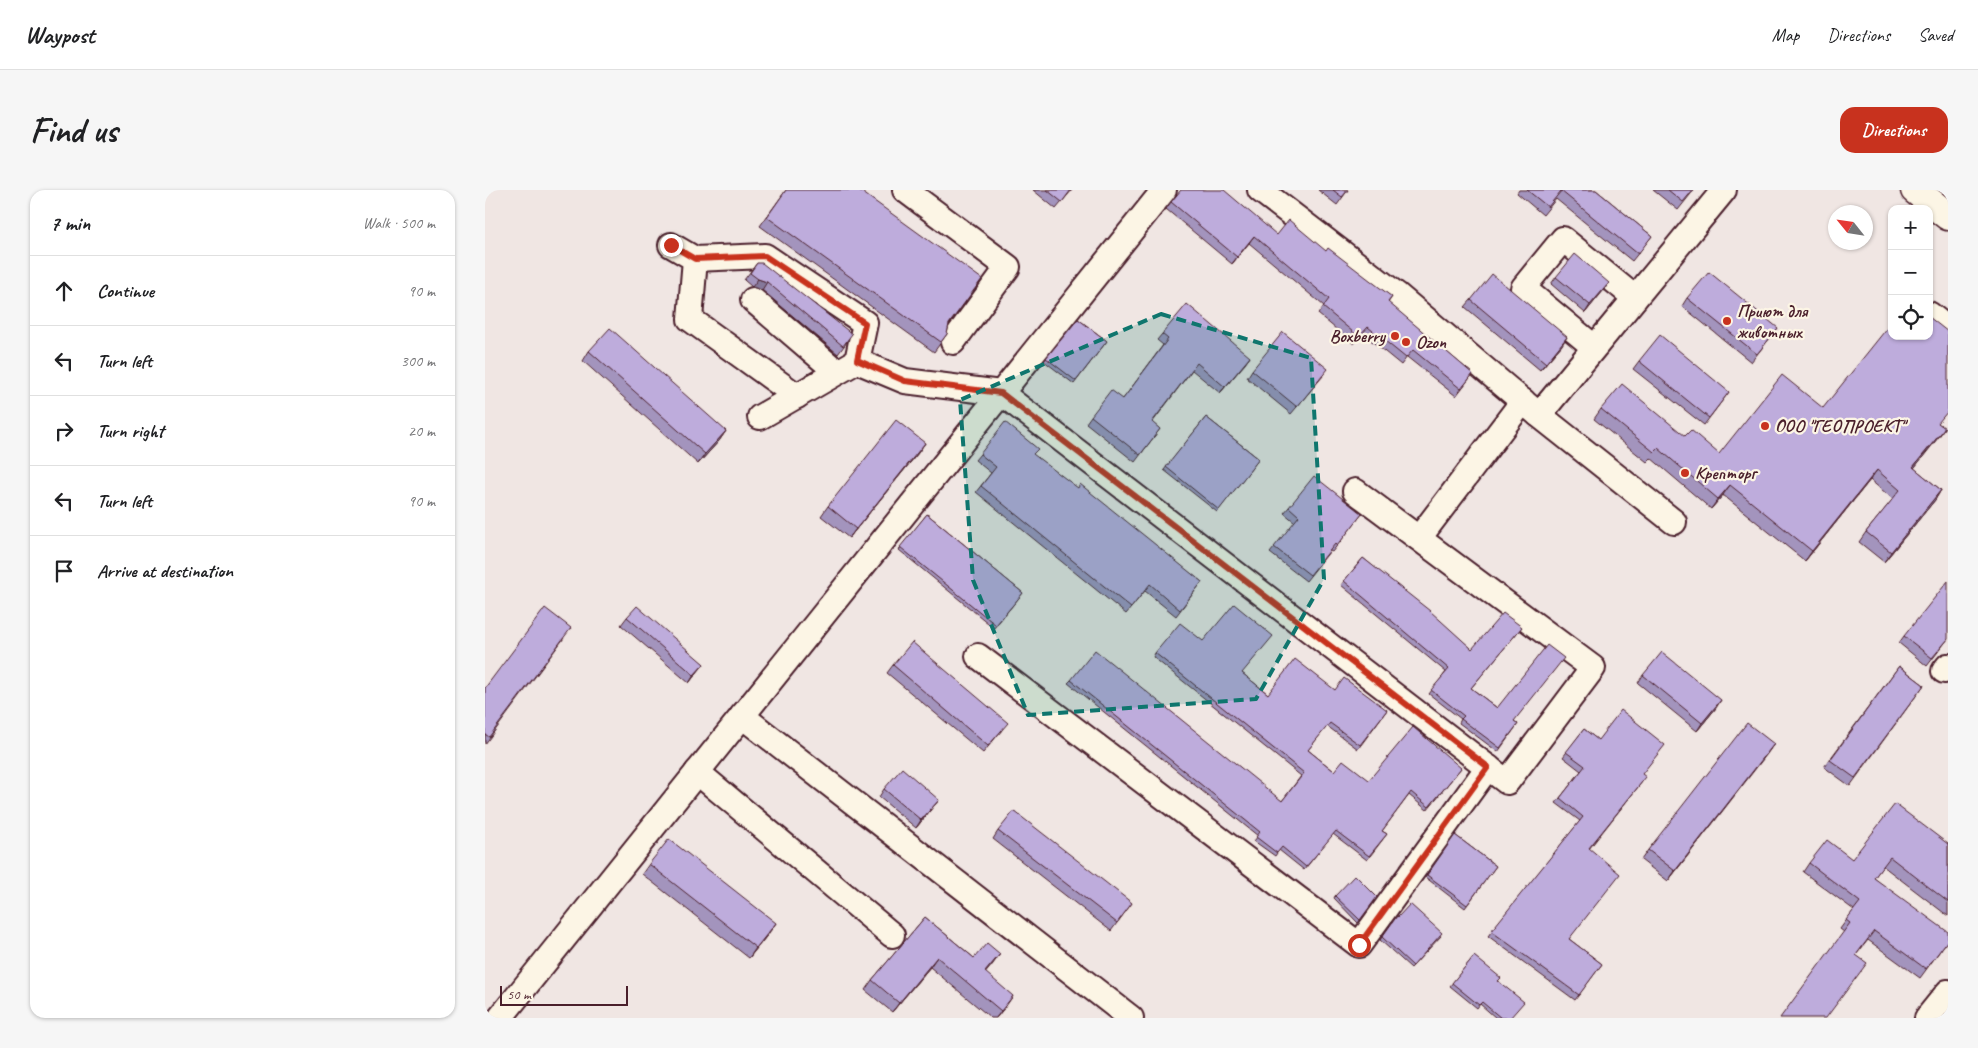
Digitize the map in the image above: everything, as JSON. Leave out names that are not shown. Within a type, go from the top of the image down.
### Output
[{"type":"main road","points":[[1915,190],[1948,216]]},
{"type":"lane","points":[[905,190],[1008,267],[953,342]]},
{"type":"lane","points":[[500,1018],[1164,190]]},
{"type":"lane","points":[[1260,190],[1395,294],[1531,408],[1675,522]]},
{"type":"lane","points":[[1419,538],[1531,408],[1594,347],[1724,190]]},
{"type":"lane","points":[[1594,347],[1523,288],[1563,239],[1635,298]]},
{"type":"lane","points":[[671,245],[695,259],[765,256],[865,323],[857,360],[760,417]]},
{"type":"lane","points":[[695,259],[690,319],[797,396]]},
{"type":"lane","points":[[753,300],[837,372]]},
{"type":"lane","points":[[1933,317],[1948,329]]},
{"type":"lane","points":[[857,360],[905,381],[1001,393],[1507,782],[1593,668],[1355,491]]},
{"type":"lane","points":[[978,656],[1359,945],[1488,767]]},
{"type":"lane","points":[[742,716],[1131,1018]]},
{"type":"lane","points":[[697,772],[892,935]]},
{"type":"lane","points":[[1927,1018],[1948,992]]},
{"type":"highlighted area","points":[[1161,314],[1311,358],[1324,579],[1256,699],[1028,715],[973,580],[960,400]]},
{"type":"building","points":[[786,190],[859,190],[982,279],[949,324],[947,334],[941,342],[767,217]]},
{"type":"building","points":[[1047,190],[1071,190],[1062,202]]},
{"type":"building","points":[[1181,190],[1224,190],[1277,235],[1289,220],[1326,251],[1328,248],[1392,297],[1388,302],[1473,374],[1461,389],[1413,350],[1406,358],[1368,327],[1359,337],[1323,307],[1329,299],[1254,236],[1237,257],[1171,202]]},
{"type":"building","points":[[1333,190],[1348,190],[1342,197]]},
{"type":"building","points":[[1527,190],[1596,190],[1652,236],[1638,254],[1561,191],[1548,207]]},
{"type":"building","points":[[1668,190],[1693,190],[1683,202]]},
{"type":"building","points":[[1575,254],[1609,283],[1590,305],[1556,277]]},
{"type":"building","points":[[757,263],[762,263],[852,334],[843,346],[767,282],[758,279],[750,273]]},
{"type":"building","name":"Приют для животных","points":[[1709,272],[1778,328],[1757,354],[1687,298]]},
{"type":"building","points":[[1492,274],[1567,337],[1546,363],[1471,300]]},
{"type":"building","points":[[1187,304],[1250,357],[1225,387],[1197,363],[1152,422],[1160,429],[1140,455],[1091,416],[1111,390],[1123,399],[1168,339],[1162,334]]},
{"type":"building","points":[[1078,319],[1107,341],[1076,381],[1046,358]]},
{"type":"building","points":[[1933,320],[1948,332],[1948,411],[1938,423],[1945,428],[1913,467],[1941,490],[1891,552],[1866,532],[1900,490],[1877,470],[1812,551],[1730,485],[1718,499],[1658,448],[1654,452],[1601,409],[1622,384],[1685,436],[1691,430],[1719,454],[1782,375],[1823,408],[1888,327],[1888,340],[1933,340]]},
{"type":"building","points":[[610,328],[726,431],[705,454],[589,351]]},
{"type":"building","points":[[1283,332],[1328,369],[1297,407],[1252,370]]},
{"type":"building","points":[[1660,335],[1729,392],[1709,418],[1639,361]]},
{"type":"building","points":[[1206,417],[1259,459],[1219,510],[1166,467]]},
{"type":"building","points":[[896,420],[925,443],[856,529],[828,506]]},
{"type":"building","points":[[1005,422],[1038,449],[1033,454],[1078,488],[1080,484],[1202,582],[1180,610],[1150,584],[1131,608],[981,486],[996,467],[980,454]]},
{"type":"building","points":[[1314,476],[1362,514],[1337,546],[1335,544],[1310,575],[1274,547],[1299,516],[1289,507]]},
{"type":"building","points":[[927,514],[1023,593],[996,625],[900,547]]},
{"type":"building","points":[[1363,558],[1430,611],[1472,649],[1503,613],[1522,627],[1471,688],[1497,708],[1547,645],[1564,658],[1514,721],[1518,724],[1500,748],[1461,719],[1464,716],[1431,690],[1449,669],[1344,581]]},
{"type":"building","points":[[1948,581],[1948,639],[1932,658],[1904,636]]},
{"type":"building","points":[[1234,604],[1273,636],[1242,673],[1268,694],[1295,659],[1335,690],[1344,678],[1387,710],[1360,745],[1330,723],[1308,750],[1334,771],[1343,760],[1369,780],[1413,727],[1461,768],[1429,807],[1411,792],[1382,831],[1387,834],[1369,856],[1336,831],[1306,867],[1282,847],[1277,853],[1256,837],[1260,832],[1071,680],[1095,650],[1282,801],[1304,773],[1155,653],[1180,623],[1203,641]]},
{"type":"building","points":[[637,606],[704,664],[694,675],[627,617]]},
{"type":"building","points":[[545,608],[571,628],[489,737],[485,734],[485,688]]},
{"type":"building","points":[[912,642],[1008,723],[988,746],[893,665]]},
{"type":"building","points":[[1662,652],[1721,700],[1702,723],[1643,675]]},
{"type":"building","points":[[1899,666],[1924,685],[1855,778],[1830,760]]},
{"type":"building","points":[[1621,710],[1665,745],[1642,774],[1646,777],[1589,848],[1620,874],[1569,939],[1602,964],[1579,995],[1491,931],[1583,817],[1560,798],[1585,766],[1566,752],[1584,729],[1598,740]]},
{"type":"building","points":[[1747,723],[1774,744],[1675,871],[1648,850]]},
{"type":"building","points":[[902,768],[939,800],[921,820],[884,789]]},
{"type":"building","points":[[1895,804],[1948,844],[1948,902],[1890,857],[1874,878],[1948,932],[1948,940],[1926,969],[1874,931],[1856,955],[1867,963],[1826,1018],[1780,1018],[1850,923],[1846,920],[1860,902],[1809,863],[1827,840],[1852,859]]},
{"type":"building","points":[[1014,811],[1132,903],[1117,923],[998,831]]},
{"type":"building","points":[[1455,835],[1496,866],[1467,905],[1427,875]]},
{"type":"building","points":[[669,839],[776,923],[756,948],[649,864]]},
{"type":"building","points":[[1355,875],[1377,897],[1360,920],[1335,896]]},
{"type":"building","points":[[1410,904],[1442,933],[1413,966],[1382,937],[1397,916]]},
{"type":"building","points":[[925,917],[974,958],[987,943],[1000,954],[985,972],[1013,996],[1001,1011],[937,957],[899,1003],[872,980]]},
{"type":"building","points":[[1474,956],[1501,978],[1498,981],[1524,1002],[1510,1018],[1501,1018],[1482,1002],[1479,1005],[1452,983]]},
{"type":"place","name":"Приют для животных","points":[[1727,321]]},
{"type":"place","name":"Boxberry","points":[[1395,336]]},
{"type":"place","name":"Ozon","points":[[1406,342]]},
{"type":"place","name":"ООО \"ГЕОПРОЕКТ\"","points":[[1765,426]]},
{"type":"place","name":"Крепторг","points":[[1685,473]]},
{"type":"route","points":[[671,245],[695,259],[765,256],[865,323],[857,360],[905,381],[1001,393],[1488,767],[1359,945]]}]
